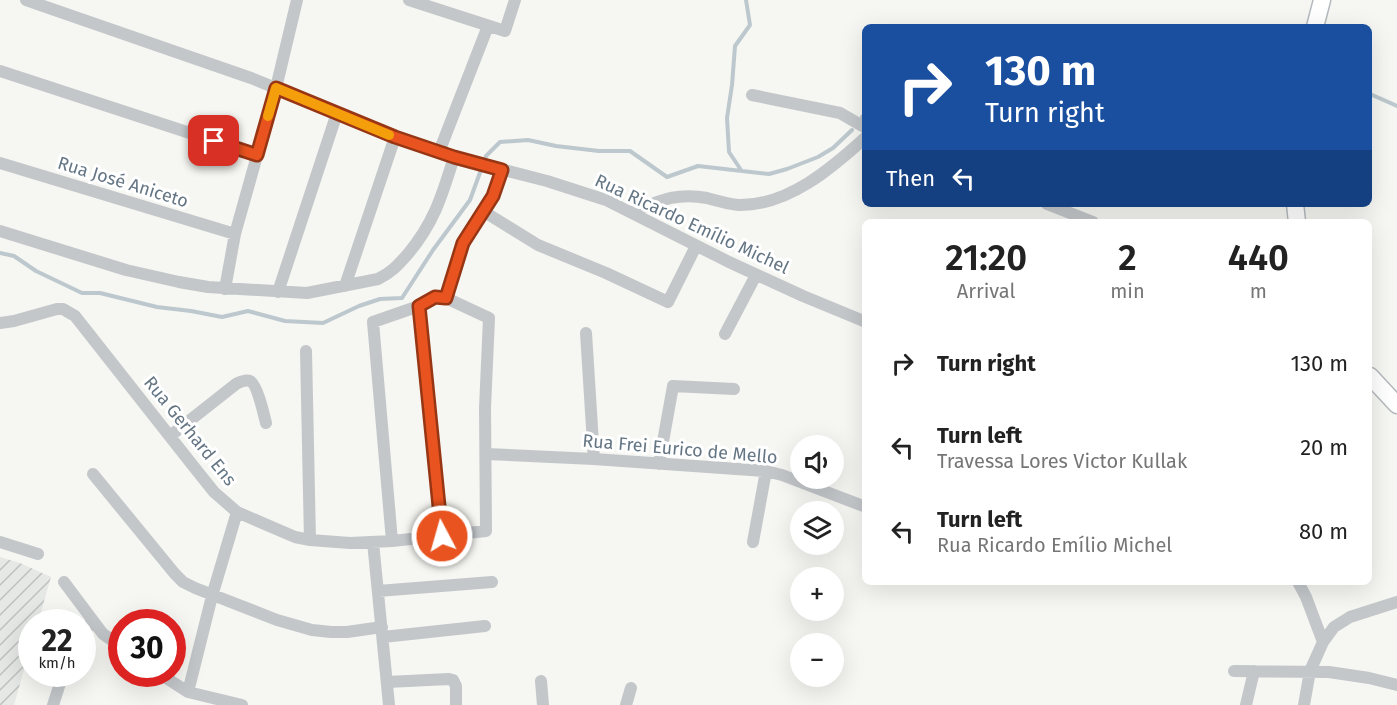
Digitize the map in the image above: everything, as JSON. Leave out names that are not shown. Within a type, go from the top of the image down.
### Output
[{"type":"street","name":"Rua Ricardo Emílio Michel","points":[[26,0],[276,88],[395,137],[454,157],[547,181],[606,200],[696,246],[803,296],[862,320]]},
{"type":"street","points":[[225,289],[236,234],[276,88],[297,0]]},
{"type":"street","points":[[409,0],[505,32],[515,0]]},
{"type":"street","points":[[1316,24],[1322,0]]},
{"type":"street","points":[[439,152],[488,26]]},
{"type":"street","points":[[0,71],[257,155]]},
{"type":"street","points":[[752,95],[829,109],[862,126]]},
{"type":"street","points":[[278,292],[337,113]]},
{"type":"street","points":[[345,286],[395,137]]},
{"type":"street","points":[[632,212],[672,197],[693,196],[740,205],[780,197],[825,172],[862,141]]},
{"type":"street","points":[[0,231],[90,260],[156,278],[225,289],[307,293],[378,279],[391,272],[421,238],[433,218],[454,157]]},
{"type":"street","name":"Rua José Aniceto","points":[[0,163],[236,234]]},
{"type":"street","points":[[446,298],[463,243],[493,196],[502,170]]},
{"type":"street","points":[[1054,207],[1084,219]]},
{"type":"street","points":[[483,211],[538,245],[668,302],[696,246]]},
{"type":"street","points":[[725,334],[756,274]]},
{"type":"street","points":[[392,541],[373,322],[419,306],[435,297],[446,298],[489,318],[485,408],[486,454]]},
{"type":"street","points":[[419,306],[442,536]]},
{"type":"street","name":"Rua Gerhard Ens","points":[[0,323],[57,309],[75,316],[214,492],[237,512],[295,537],[340,543],[373,542],[486,531],[486,454]]},
{"type":"street","points":[[586,333],[594,459]]},
{"type":"street","points":[[306,351],[310,540]]},
{"type":"street","points":[[1372,378],[1397,405]]},
{"type":"street","points":[[170,436],[236,384],[243,381],[249,381],[255,385],[266,423]]},
{"type":"street","points":[[659,464],[673,386],[734,389]]},
{"type":"street","name":"Rua Frei Eurico de Mello","points":[[486,454],[766,471],[862,505]]},
{"type":"street","points":[[753,542],[766,471]]},
{"type":"street","points":[[93,474],[175,574],[183,582],[212,596],[312,630],[382,632],[485,626]]},
{"type":"street","points":[[188,692],[212,596],[237,512]]},
{"type":"street","points":[[0,542],[38,554]]},
{"type":"street","points":[[373,542],[389,705]]},
{"type":"street","points":[[64,582],[84,609]]},
{"type":"street","points":[[378,591],[492,582]]},
{"type":"street","points":[[1300,585],[1323,642]]},
{"type":"street","points":[[1304,705],[1310,671],[1323,642],[1334,627],[1350,617],[1397,602]]},
{"type":"street","points":[[96,625],[108,637]]},
{"type":"street","points":[[1234,671],[1310,671],[1347,675],[1397,685]]},
{"type":"street","points":[[1246,705],[1254,671]]},
{"type":"street","points":[[387,682],[453,680],[456,686],[456,705]]},
{"type":"street","points":[[541,681],[543,705]]},
{"type":"street","points":[[53,705],[59,687]]},
{"type":"street","points":[[180,687],[188,692],[242,705]]},
{"type":"street","points":[[626,705],[631,688]]},
{"type":"shaded area","points":[[0,557],[51,577],[42,609],[18,609],[19,687],[14,705],[0,705]]},
{"type":"waterway","points":[[741,170],[729,152],[727,118],[735,46],[750,25],[746,0]]},
{"type":"waterway","points":[[1372,95],[1397,106]]},
{"type":"waterway","points":[[0,253],[14,256],[36,271],[82,293],[100,293],[157,307],[222,317],[248,311],[285,321],[323,323],[380,299],[402,298],[433,250],[470,200],[486,156],[500,142],[528,140],[599,151],[630,151],[667,177],[698,166],[769,174],[818,157],[833,148],[852,130]]},
{"type":"slow traffic","points":[[268,116],[276,88],[389,135]]},
{"type":"route","points":[[214,141],[257,155],[276,88],[395,137],[502,170],[489,204],[463,243],[446,298],[435,297],[419,306],[442,536]]}]
